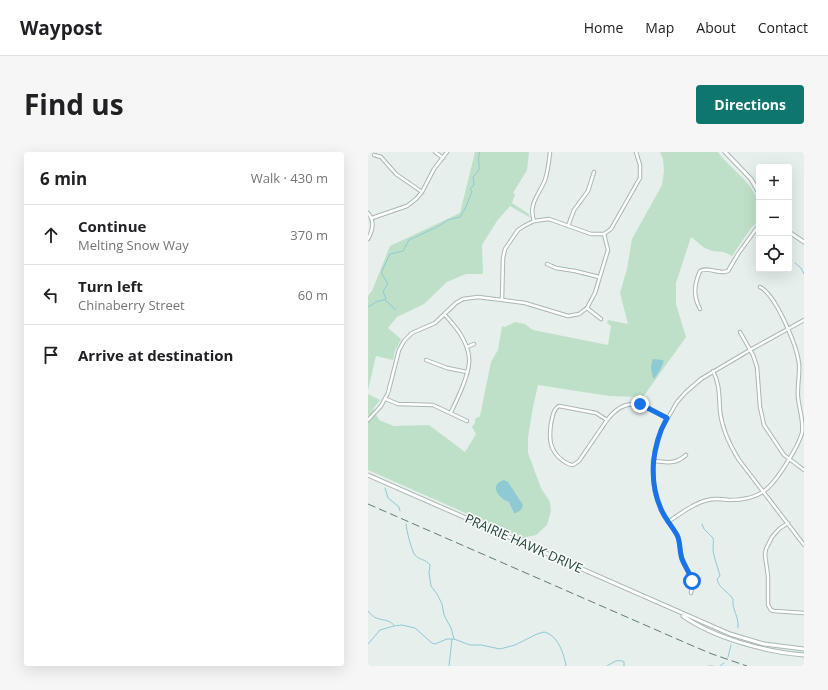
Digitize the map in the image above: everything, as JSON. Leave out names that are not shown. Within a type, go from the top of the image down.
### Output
[{"type":"street","points":[[435,152],[443,158]]},
{"type":"street","points":[[372,218],[407,206],[422,192],[434,170],[447,152]]},
{"type":"street","points":[[534,221],[532,215],[533,202],[545,181],[550,152]]},
{"type":"street","points":[[502,300],[503,258],[505,249],[518,230],[534,221],[549,220],[591,234],[604,234],[611,229],[640,178],[640,165],[636,152]]},
{"type":"street","points":[[724,152],[751,179],[756,188]]},
{"type":"street","points":[[374,155],[381,157],[396,174],[422,192]]},
{"type":"street","points":[[568,226],[574,210],[588,190],[594,172]]},
{"type":"street","points":[[368,213],[372,218],[373,226],[368,239]]},
{"type":"street","points":[[700,309],[696,300],[695,290],[700,271],[704,269],[724,273],[728,271],[734,258],[756,229]]},
{"type":"street","points":[[368,420],[386,399],[392,383],[399,350],[402,343],[409,336],[435,323],[456,303],[470,298],[502,300],[525,303],[568,316],[579,314],[587,308],[595,293],[608,250],[604,234]]},
{"type":"street","points":[[792,234],[804,242]]},
{"type":"street","points":[[546,264],[556,268],[575,271],[599,278]]},
{"type":"street","points":[[668,522],[694,506],[708,500],[741,499],[763,492],[776,478],[789,459],[800,437],[803,425],[798,397],[798,360],[794,343],[768,293],[760,287]]},
{"type":"street","points":[[587,308],[601,319]]},
{"type":"street","points":[[445,315],[459,330],[467,347],[470,358],[461,392],[451,412]]},
{"type":"street","points":[[691,593],[691,576],[682,559],[678,536],[661,510],[656,496],[654,486],[654,461],[658,438],[667,418],[677,402],[701,379],[804,320]]},
{"type":"street","points":[[740,332],[757,366],[760,407],[764,425],[784,455],[804,470]]},
{"type":"street","points":[[467,347],[474,344]]},
{"type":"street","points":[[426,360],[447,368],[467,372]]},
{"type":"street","points":[[713,371],[718,384],[720,410],[725,434],[739,460],[804,545]]},
{"type":"street","points":[[386,399],[401,404],[433,405],[451,412],[467,421]]},
{"type":"street","points":[[607,420],[596,412],[563,406],[556,408],[550,437],[553,450],[559,458],[568,464],[576,465],[612,413],[622,406],[634,403],[646,406],[667,418]]},
{"type":"street","points":[[654,461],[673,463],[677,462],[686,455]]},
{"type":"street","name":"PRAIRIE HAWK DRIVE","points":[[368,475],[730,634],[770,646],[804,649]]},
{"type":"street","points":[[788,523],[775,533],[766,549],[768,605],[771,610],[774,611],[804,613]]},
{"type":"street","name":"PRAIRIE HAWK DRIVE","points":[[680,613],[694,622],[744,644],[772,651],[804,655]]},
{"type":"green space","points":[[475,152],[529,152],[527,170],[513,193],[515,194],[512,203],[529,214],[529,217],[510,206],[497,221],[482,245],[483,274],[466,274],[447,282],[424,304],[397,317],[388,328],[401,339],[395,351],[393,360],[376,356],[368,390],[368,296],[372,291],[390,246],[460,213]]},
{"type":"green space","points":[[660,152],[718,152],[747,183],[756,196],[756,223],[732,256],[707,249],[691,237],[676,283],[676,304],[686,337],[643,397],[609,396],[538,385],[528,437],[528,453],[541,488],[550,502],[551,511],[547,525],[536,535],[522,538],[368,470],[368,394],[380,400],[373,409],[379,420],[394,426],[429,425],[465,452],[476,434],[472,427],[475,423],[475,419],[480,416],[491,362],[498,350],[502,326],[505,327],[515,322],[525,324],[533,330],[608,345],[611,326],[607,323],[608,320],[628,324],[620,293],[627,269],[632,239],[662,185],[664,171],[663,159]]},
{"type":"water","points":[[653,359],[664,361],[654,379],[651,369]]},
{"type":"water","points":[[504,480],[508,482],[523,505],[521,510],[516,513],[514,513],[509,502],[502,498],[497,492],[497,485],[499,482]]},
{"type":"waterway","points":[[368,307],[376,302],[386,299],[383,291],[388,284],[382,274],[382,271],[390,254],[403,251],[409,240],[437,227],[448,220],[460,217],[472,191],[470,189],[474,185],[473,177],[479,168],[478,160],[480,152]]},
{"type":"waterway","points":[[795,263],[801,268],[804,274]]},
{"type":"waterway","points":[[385,300],[396,310]]},
{"type":"waterway","points":[[385,488],[388,498],[399,507],[400,511]]},
{"type":"waterway","points":[[406,524],[409,540],[414,553],[417,557],[430,565],[429,573],[431,586],[442,604],[444,615],[451,628],[454,639]]},
{"type":"waterway","points":[[702,524],[704,529],[713,538],[714,554],[720,576],[717,579],[718,583],[733,599],[738,620],[738,628]]},
{"type":"waterway","points":[[368,611],[378,619],[391,622],[394,625]]},
{"type":"waterway","points":[[368,644],[380,630],[402,625],[415,628],[435,644],[447,639],[454,639],[470,645],[481,645],[500,649],[515,645],[544,632],[549,634],[557,641],[564,656],[566,666]]},
{"type":"waterway","points":[[449,666],[452,639]]},
{"type":"waterway","points":[[728,657],[731,645]]},
{"type":"waterway","points":[[607,666],[615,661],[624,662],[624,666]]},
{"type":"waterway","points":[[720,666],[724,663]]},
{"type":"railway","points":[[368,504],[693,646],[747,666]]},
{"type":"route","points":[[640,404],[667,418],[658,438],[654,454],[654,486],[661,510],[678,536],[682,559],[692,581]]}]
